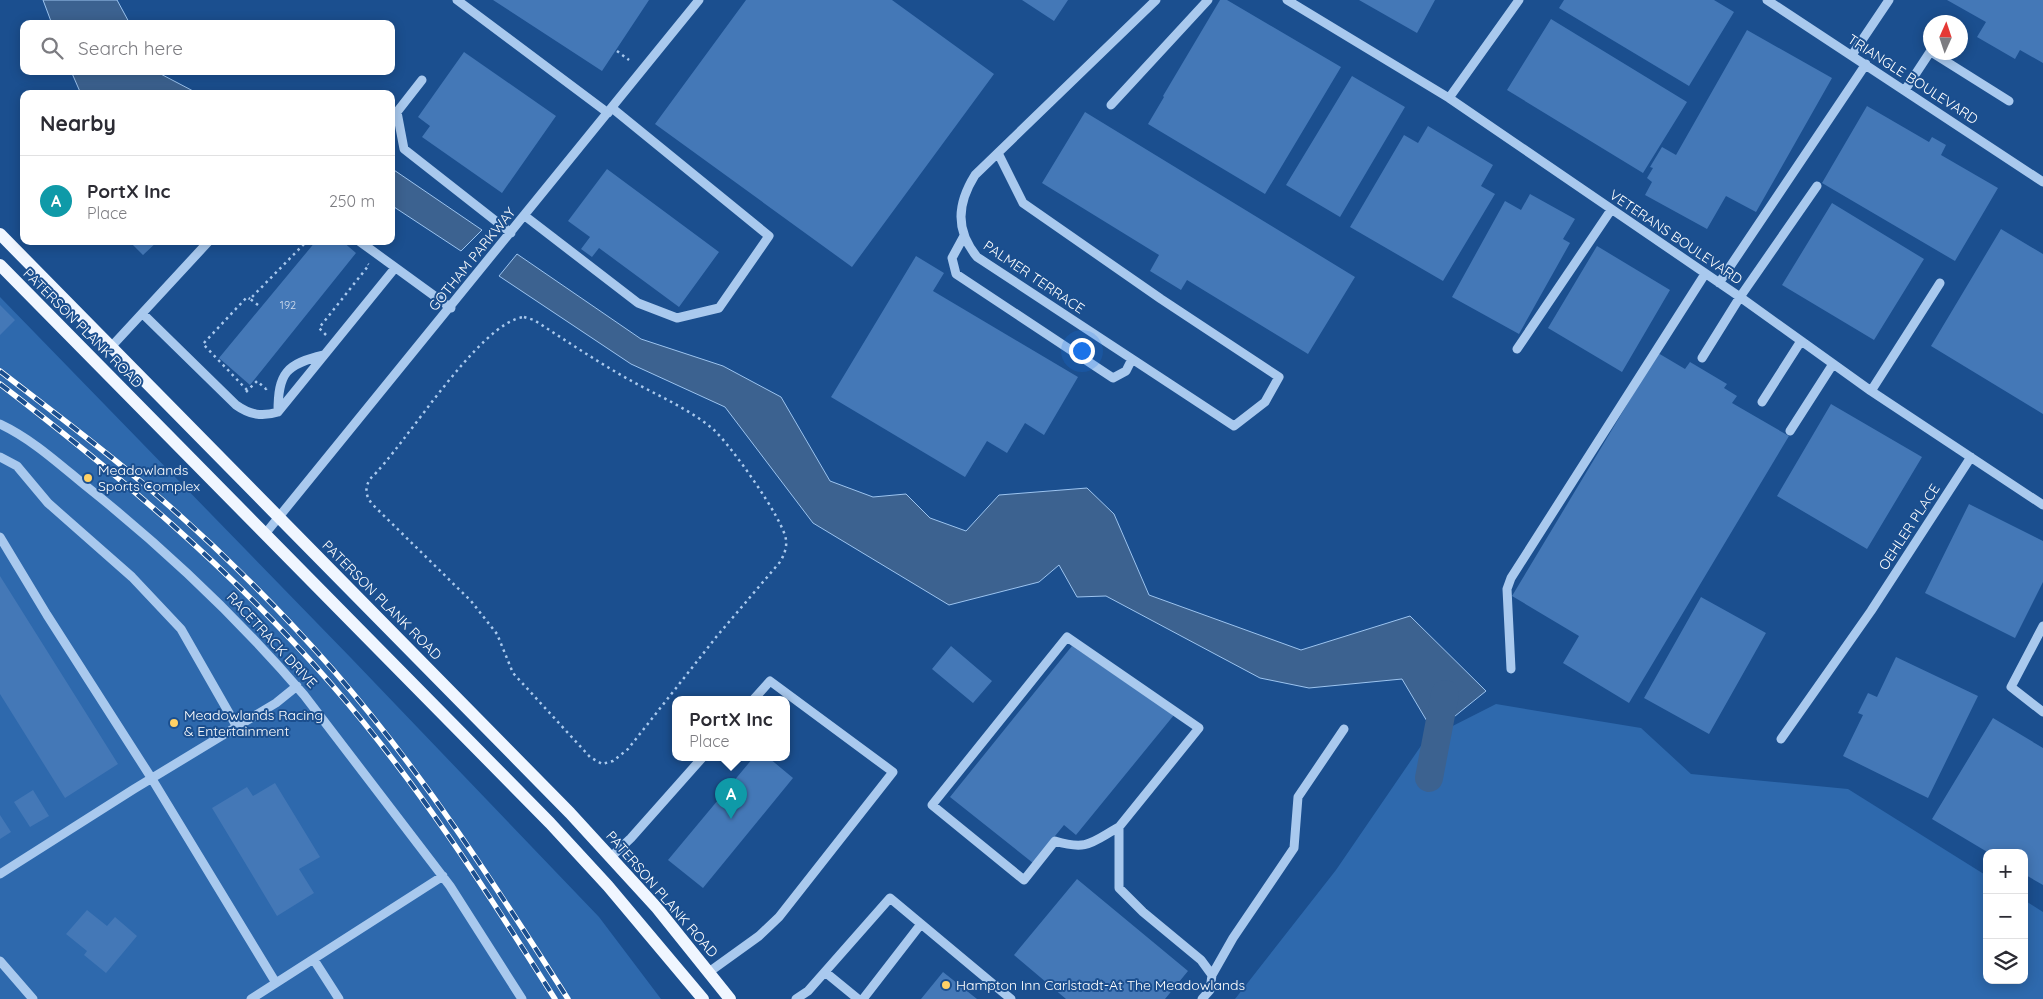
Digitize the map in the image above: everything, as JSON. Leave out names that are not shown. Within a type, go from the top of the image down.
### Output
[{"type":"main road","name":"PATERSON PLANK ROAD","points":[[0,234],[531,773],[611,857],[730,999]]},
{"type":"main road","name":"PATERSON PLANK ROAD","points":[[0,265],[570,844],[703,999]]},
{"type":"main road","points":[[681,972],[694,999]]},
{"type":"street","points":[[457,0],[610,110],[769,236],[719,308],[677,318],[638,302],[525,216]]},
{"type":"street","name":"GOTHAM PARKWAY","points":[[265,534],[699,0]]},
{"type":"street","name":"PALMER TERRACE","points":[[998,153],[1023,204],[1279,377],[1265,402],[1234,426],[976,257],[964,236],[961,220],[962,204],[966,189],[975,175],[1156,0]]},
{"type":"street","points":[[1111,105],[1208,0]]},
{"type":"street","name":"VETERANS BOULEVARD","points":[[1287,0],[1449,98],[1740,297],[1871,391],[2043,505]]},
{"type":"street","points":[[1449,98],[1519,0]]},
{"type":"street","name":"TRIANGLE BOULEVARD","points":[[1767,0],[2043,182]]},
{"type":"street","points":[[1852,56],[1890,0]]},
{"type":"street","points":[[1905,90],[1926,60]]},
{"type":"street","points":[[1944,60],[2009,101]]},
{"type":"street","points":[[1719,283],[1866,64]]},
{"type":"street","points":[[422,80],[397,112],[404,149],[511,233]]},
{"type":"street","points":[[1702,358],[1740,297],[1817,186]]},
{"type":"street","points":[[1517,349],[1611,210]]},
{"type":"street","points":[[964,236],[952,258],[956,274],[1113,378],[1126,371],[1132,359]]},
{"type":"street","points":[[111,347],[205,245]]},
{"type":"street","points":[[364,245],[450,308]]},
{"type":"street","points":[[143,314],[245,411],[254,415],[267,416],[278,412],[395,268]]},
{"type":"street","points":[[1511,669],[1507,589],[1511,578],[1705,274]]},
{"type":"street","points":[[1871,391],[1940,282]]},
{"type":"street","points":[[1762,402],[1802,341]]},
{"type":"street","points":[[278,412],[278,390],[288,369],[304,360],[324,355]]},
{"type":"street","points":[[1790,431],[1833,364]]},
{"type":"street","name":"RACETRACK DRIVE","points":[[0,424],[26,438],[123,515],[213,596],[297,686],[443,876],[522,999]]},
{"type":"street","name":"OEHLER PLACE","points":[[1781,739],[1871,611],[1971,457]]},
{"type":"street","points":[[1,459],[17,466],[48,503],[132,577],[181,629],[236,727]]},
{"type":"street","points":[[0,537],[62,640],[152,779],[276,983]]},
{"type":"street","points":[[2043,626],[2011,687],[2043,712]]},
{"type":"street","points":[[1120,826],[1085,846],[1076,847],[1055,841],[1024,880],[932,805],[1067,637],[1199,728],[1120,826],[1119,888],[1143,912],[1202,960],[1212,975]]},
{"type":"street","points":[[709,972],[759,936],[779,917],[893,772],[770,681],[757,696]]},
{"type":"street","points":[[0,874],[276,703],[297,686]]},
{"type":"street","points":[[1202,999],[1210,990],[1212,975],[1233,938],[1294,848],[1298,797],[1344,729]]},
{"type":"street","points":[[611,857],[631,838],[699,761]]},
{"type":"street","points":[[251,999],[443,876]]},
{"type":"street","points":[[796,999],[810,995],[825,972],[890,898],[1011,999]]},
{"type":"street","points":[[862,999],[921,924]]},
{"type":"street","points":[[314,960],[339,999]]},
{"type":"street","points":[[0,961],[33,999]]},
{"type":"street","points":[[825,972],[858,999]]},
{"type":"path","points":[[617,51],[629,60]]},
{"type":"path","points":[[250,299],[303,245]]},
{"type":"path","points":[[327,340],[328,336],[319,328],[369,265],[366,260]]},
{"type":"path","points":[[258,305],[247,296],[202,344],[246,391],[257,381],[266,389],[272,382]]},
{"type":"path","points":[[518,318],[534,320],[626,378],[696,417],[714,430],[732,450],[766,499],[786,540],[784,555],[780,562],[717,636],[628,748],[614,761],[602,764],[590,757],[512,673],[497,634],[471,601],[369,501],[366,490],[370,479],[471,355],[500,327],[518,318]]},
{"type":"shaded area","points":[[43,0],[117,0],[128,20],[50,20]]},
{"type":"shaded area","points":[[73,75],[163,75],[191,90],[79,90]]},
{"type":"shaded area","points":[[395,171],[482,230],[461,251],[395,208]]},
{"type":"shaded area","points":[[517,254],[641,339],[723,366],[781,397],[830,481],[873,497],[906,494],[930,518],[966,531],[999,495],[1087,488],[1114,514],[1149,595],[1301,650],[1410,616],[1486,691],[1434,733],[1402,679],[1309,688],[1260,678],[1106,596],[1077,597],[1059,565],[1039,582],[949,605],[813,523],[725,407],[631,364],[499,276]]},
{"type":"shaded area","name":"Meadowlands Sports Complex","points":[[0,297],[351,658],[599,917],[661,999],[0,999]]},
{"type":"shaded area","points":[[1496,704],[1641,728],[1691,774],[1848,789],[1983,873],[1983,984],[2028,984],[2028,903],[2043,912],[2043,999],[1235,999],[1336,870],[1425,740]]},
{"type":"building","points":[[493,0],[649,0],[602,71]]},
{"type":"building","points":[[746,0],[892,0],[994,74],[852,267],[655,124]]},
{"type":"building","points":[[1022,0],[1068,0],[1054,21]]},
{"type":"building","points":[[1220,0],[1227,0],[1341,67],[1265,194],[1148,124]]},
{"type":"building","points":[[1359,0],[1435,0],[1417,33]]},
{"type":"building","points":[[1564,0],[1714,0],[1734,12],[1689,86],[1559,8]]},
{"type":"building","points":[[1947,0],[2043,0],[2043,63],[2020,50],[2015,59],[1977,37],[1986,22]]},
{"type":"building","points":[[1551,19],[1687,102],[1643,173],[1507,90]]},
{"type":"building","points":[[1747,30],[1832,78],[1756,212],[1726,196],[1707,229],[1645,195],[1652,182],[1647,178],[1653,168],[1650,167],[1662,147],[1676,155]]},
{"type":"building","points":[[464,52],[556,116],[502,193],[422,137],[430,126],[418,117]]},
{"type":"building","points":[[1352,76],[1405,107],[1340,217],[1286,185]]},
{"type":"building","points":[[1867,106],[1929,142],[1932,137],[1946,145],[1941,155],[1998,188],[1955,261],[1822,183]]},
{"type":"building","points":[[1085,112],[1355,277],[1308,354],[1187,280],[1181,290],[1150,271],[1159,255],[1042,183]]},
{"type":"building","points":[[1428,126],[1493,165],[1481,186],[1495,194],[1443,281],[1350,227],[1404,135],[1418,143]]},
{"type":"building","points":[[607,169],[719,252],[679,307],[599,248],[592,257],[581,249],[590,237],[568,221]]},
{"type":"building","points":[[1530,194],[1575,219],[1563,239],[1570,243],[1519,334],[1452,297],[1505,201],[1521,210]]},
{"type":"building","points":[[1832,203],[1924,259],[1874,340],[1782,285]]},
{"type":"building","points":[[2001,229],[2043,254],[2043,414],[1931,346]]},
{"type":"building","points":[[133,245],[154,245],[143,255]]},
{"type":"building","points":[[313,245],[347,245],[356,253],[250,385],[219,358]]},
{"type":"building","points":[[1597,246],[1670,290],[1622,372],[1548,328]]},
{"type":"building","points":[[916,256],[944,273],[933,291],[1078,377],[1044,435],[1025,423],[1007,453],[987,441],[965,477],[831,397]]},
{"type":"building","points":[[0,305],[15,320],[0,335]]},
{"type":"building","points":[[1658,353],[1685,369],[1690,362],[1727,384],[1724,388],[1737,396],[1732,403],[1789,436],[1629,703],[1563,663],[1579,636],[1512,596]]},
{"type":"building","points":[[1831,404],[1922,457],[1867,549],[1777,496]]},
{"type":"building","points":[[1969,504],[2043,541],[2043,582],[2015,638],[1925,593]]},
{"type":"building","points":[[0,576],[118,764],[65,798],[0,694]]},
{"type":"building","points":[[1701,597],[1766,633],[1709,734],[1644,698]]},
{"type":"building","points":[[951,646],[992,681],[973,703],[932,669]]},
{"type":"building","points":[[1072,646],[1174,715],[1076,835],[1064,825],[1033,863],[950,797]]},
{"type":"building","points":[[1896,657],[1978,696],[1928,798],[1843,756],[1863,715],[1858,713],[1868,693],[1877,697]]},
{"type":"building","points":[[1993,718],[2043,748],[2043,885],[2028,876],[2028,849],[1983,849],[1932,819]]},
{"type":"building","points":[[750,761],[773,761],[793,778],[703,888],[668,860]]},
{"type":"building","points":[[275,783],[320,857],[299,869],[314,893],[277,916],[212,808],[247,787],[253,796]]},
{"type":"building","points":[[33,790],[49,816],[30,827],[14,802]]},
{"type":"building","points":[[0,815],[11,832],[0,839]]},
{"type":"building","points":[[1077,879],[1188,971],[1165,999],[1066,999],[1014,955]]},
{"type":"building","points":[[87,910],[107,926],[115,917],[137,936],[106,973],[84,955],[87,951],[66,934]]},
{"type":"building","name":"Hampton Inn Carlstadt-At The Meadowlands","points":[[943,972],[977,999],[921,999]]},
{"type":"waterway","points":[[1429,778],[1445,694]]},
{"type":"railway","points":[[0,371],[145,485],[195,529],[312,646],[367,710],[428,790],[457,830],[568,999]]},
{"type":"railway","points":[[0,384],[88,453],[174,526],[255,603],[332,685],[422,798],[477,877],[555,999]]},
{"type":"place","name":"Meadowlands Sports Complex","points":[[88,478]]},
{"type":"place","name":"Meadowlands Racing & Entertainment","points":[[174,723]]},
{"type":"place","name":"PortX Inc","points":[[731,819]]},
{"type":"place","name":"Hampton Inn Carlstadt-At The Meadowlands","points":[[946,985]]}]
